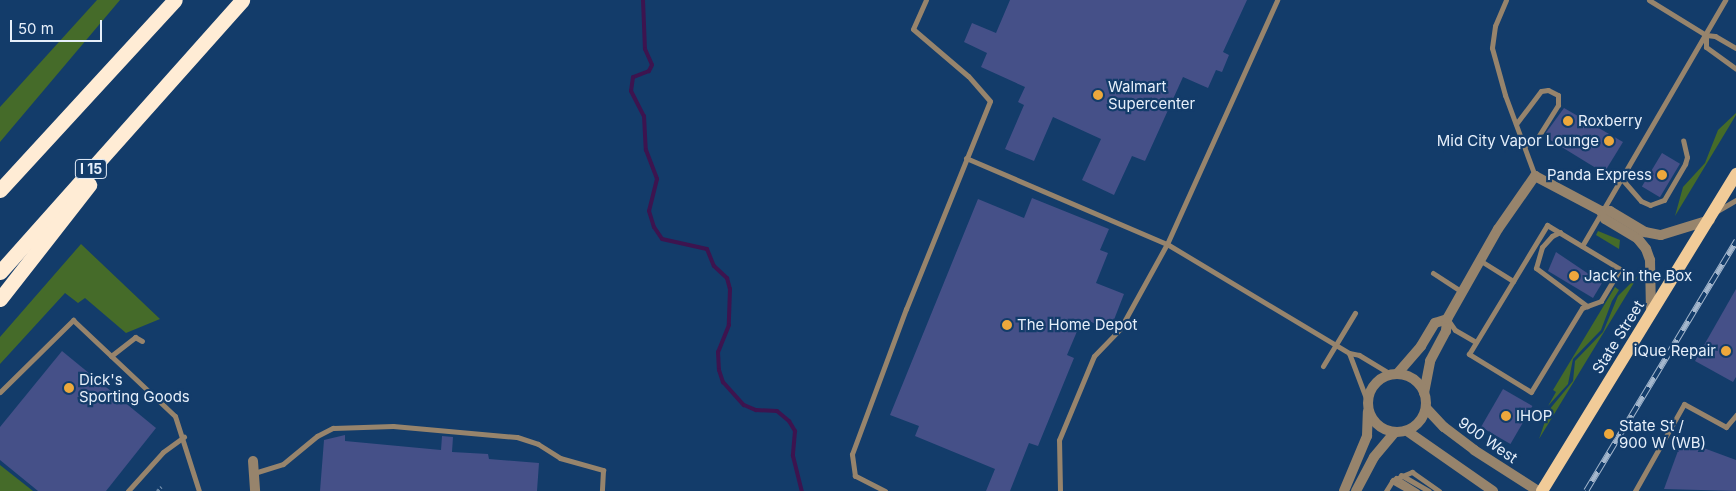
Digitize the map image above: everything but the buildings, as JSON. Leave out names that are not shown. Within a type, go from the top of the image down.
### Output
[{"type":"highway","points":[[3,185],[175,0]]},
{"type":"highway","name":"I 15","points":[[0,272],[242,0]]},
{"type":"highway","points":[[0,299],[183,66]]},
{"type":"main road","name":"State Street","points":[[1542,491],[1736,174]]},
{"type":"street","points":[[1367,405],[1377,426],[1394,433],[1407,431],[1419,422],[1426,408],[1424,393],[1430,361],[1446,331],[1447,319],[1498,229],[1535,176],[1601,211],[1610,212],[1645,232],[1656,235],[1711,217]]},
{"type":"street","points":[[1601,211],[1605,219],[1638,239],[1646,249],[1650,260],[1651,314]]},
{"type":"street","points":[[1344,491],[1367,436],[1367,405],[1375,384],[1394,374],[1421,346],[1435,322],[1447,319]]},
{"type":"street","points":[[1394,374],[1414,379],[1424,393]]},
{"type":"street","name":"900 West","points":[[1426,408],[1444,427],[1474,450],[1538,491]]},
{"type":"street","points":[[1407,431],[1493,491]]},
{"type":"street","points":[[1356,491],[1374,456],[1394,433]]},
{"type":"street","points":[[253,461],[255,491]]},
{"type":"lane","points":[[886,491],[855,476],[852,454],[966,158],[990,101],[968,76],[913,29],[926,0]]},
{"type":"lane","points":[[1060,491],[1059,440],[1094,356],[1120,329],[1168,244],[1277,0]]},
{"type":"lane","points":[[1506,0],[1496,26],[1492,48],[1535,176]]},
{"type":"lane","points":[[1649,0],[1706,35],[1716,36],[1736,48]]},
{"type":"lane","points":[[1582,246],[1725,0]]},
{"type":"lane","points":[[1706,35],[1706,47],[1736,69]]},
{"type":"lane","points":[[1516,124],[1541,91],[1553,91],[1558,95],[1558,105],[1539,136],[1524,146]]},
{"type":"lane","points":[[1621,178],[1641,201],[1650,205],[1664,200],[1685,164],[1687,157],[1683,140]]},
{"type":"lane","points":[[966,158],[1168,244],[1349,353],[1359,354],[1394,374]]},
{"type":"lane","points":[[1711,217],[1736,200]]},
{"type":"lane","points":[[1547,225],[1560,232],[1620,269],[1601,301],[1582,308],[1531,392],[1469,354],[1547,225]]},
{"type":"lane","points":[[1560,232],[1552,236],[1542,247],[1536,268],[1587,306]]},
{"type":"lane","points":[[1480,260],[1513,282]]},
{"type":"lane","points":[[1433,273],[1462,292]]},
{"type":"lane","points":[[1323,366],[1355,313]]},
{"type":"lane","points":[[1447,319],[1455,330],[1476,342]]},
{"type":"lane","points":[[0,392],[73,320],[175,416],[184,437],[199,491]]},
{"type":"lane","points":[[111,356],[135,337],[142,341]]},
{"type":"lane","points":[[1349,353],[1367,405]]},
{"type":"lane","points":[[1635,491],[1684,404],[1726,427],[1736,416]]},
{"type":"lane","points":[[254,472],[283,464],[317,436],[333,428],[393,426],[516,437],[538,444],[560,458],[603,470],[602,491]]},
{"type":"lane","points":[[128,491],[163,452],[184,437]]},
{"type":"lane","points":[[1386,491],[1394,480],[1401,475],[1412,472],[1438,491]]},
{"type":"lane","points":[[1401,475],[1429,491]]},
{"type":"lane","points":[[1394,480],[1409,491]]},
{"type":"lane","points":[[1394,480],[1417,491]]},
{"type":"path","points":[[157,491],[161,486]]},
{"type":"green space","points":[[97,0],[120,0],[0,142],[0,107]]},
{"type":"green space","points":[[1736,113],[1675,216],[1683,187],[1705,163],[1718,130]]},
{"type":"green space","points":[[1598,231],[1620,240],[1619,249],[1596,235]]},
{"type":"green space","points":[[81,244],[160,319],[126,333],[85,298],[78,303],[65,293],[0,364],[0,337]]},
{"type":"green space","points":[[1638,276],[1539,439],[1549,410],[1573,381],[1575,361],[1603,332],[1618,296]]},
{"type":"green space","points":[[1615,287],[1619,290],[1612,301],[1601,330],[1573,359],[1568,384],[1548,406],[1556,392],[1553,390]]},
{"type":"green space","points":[[0,465],[33,491],[0,491]]},
{"type":"waterway","points":[[643,0],[645,49],[652,65],[649,71],[633,77],[631,91],[644,116],[646,150],[657,179],[649,211],[654,227],[662,239],[707,249],[714,266],[727,278],[730,289],[729,325],[718,352],[719,370],[723,382],[744,405],[756,410],[777,411],[789,421],[795,431],[793,456],[802,491]]},
{"type":"railway","points":[[1586,491],[1736,241]]},
{"type":"place","name":"Walmart Supercenter","points":[[1098,95]]},
{"type":"place","name":"Roxberry","points":[[1568,121]]},
{"type":"place","name":"Mid City Vapor Lounge","points":[[1609,141]]},
{"type":"place","name":"Panda Express","points":[[1662,175]]},
{"type":"place","name":"Jack in the Box","points":[[1574,276]]},
{"type":"place","name":"The Home Depot","points":[[1007,325]]},
{"type":"place","name":"iQue Repair","points":[[1726,351]]},
{"type":"place","name":"Dick's Sporting Goods","points":[[69,388]]},
{"type":"place","name":"IHOP","points":[[1506,416]]},
{"type":"place","name":"State St / 900 W (WB)","points":[[1609,434]]}]
